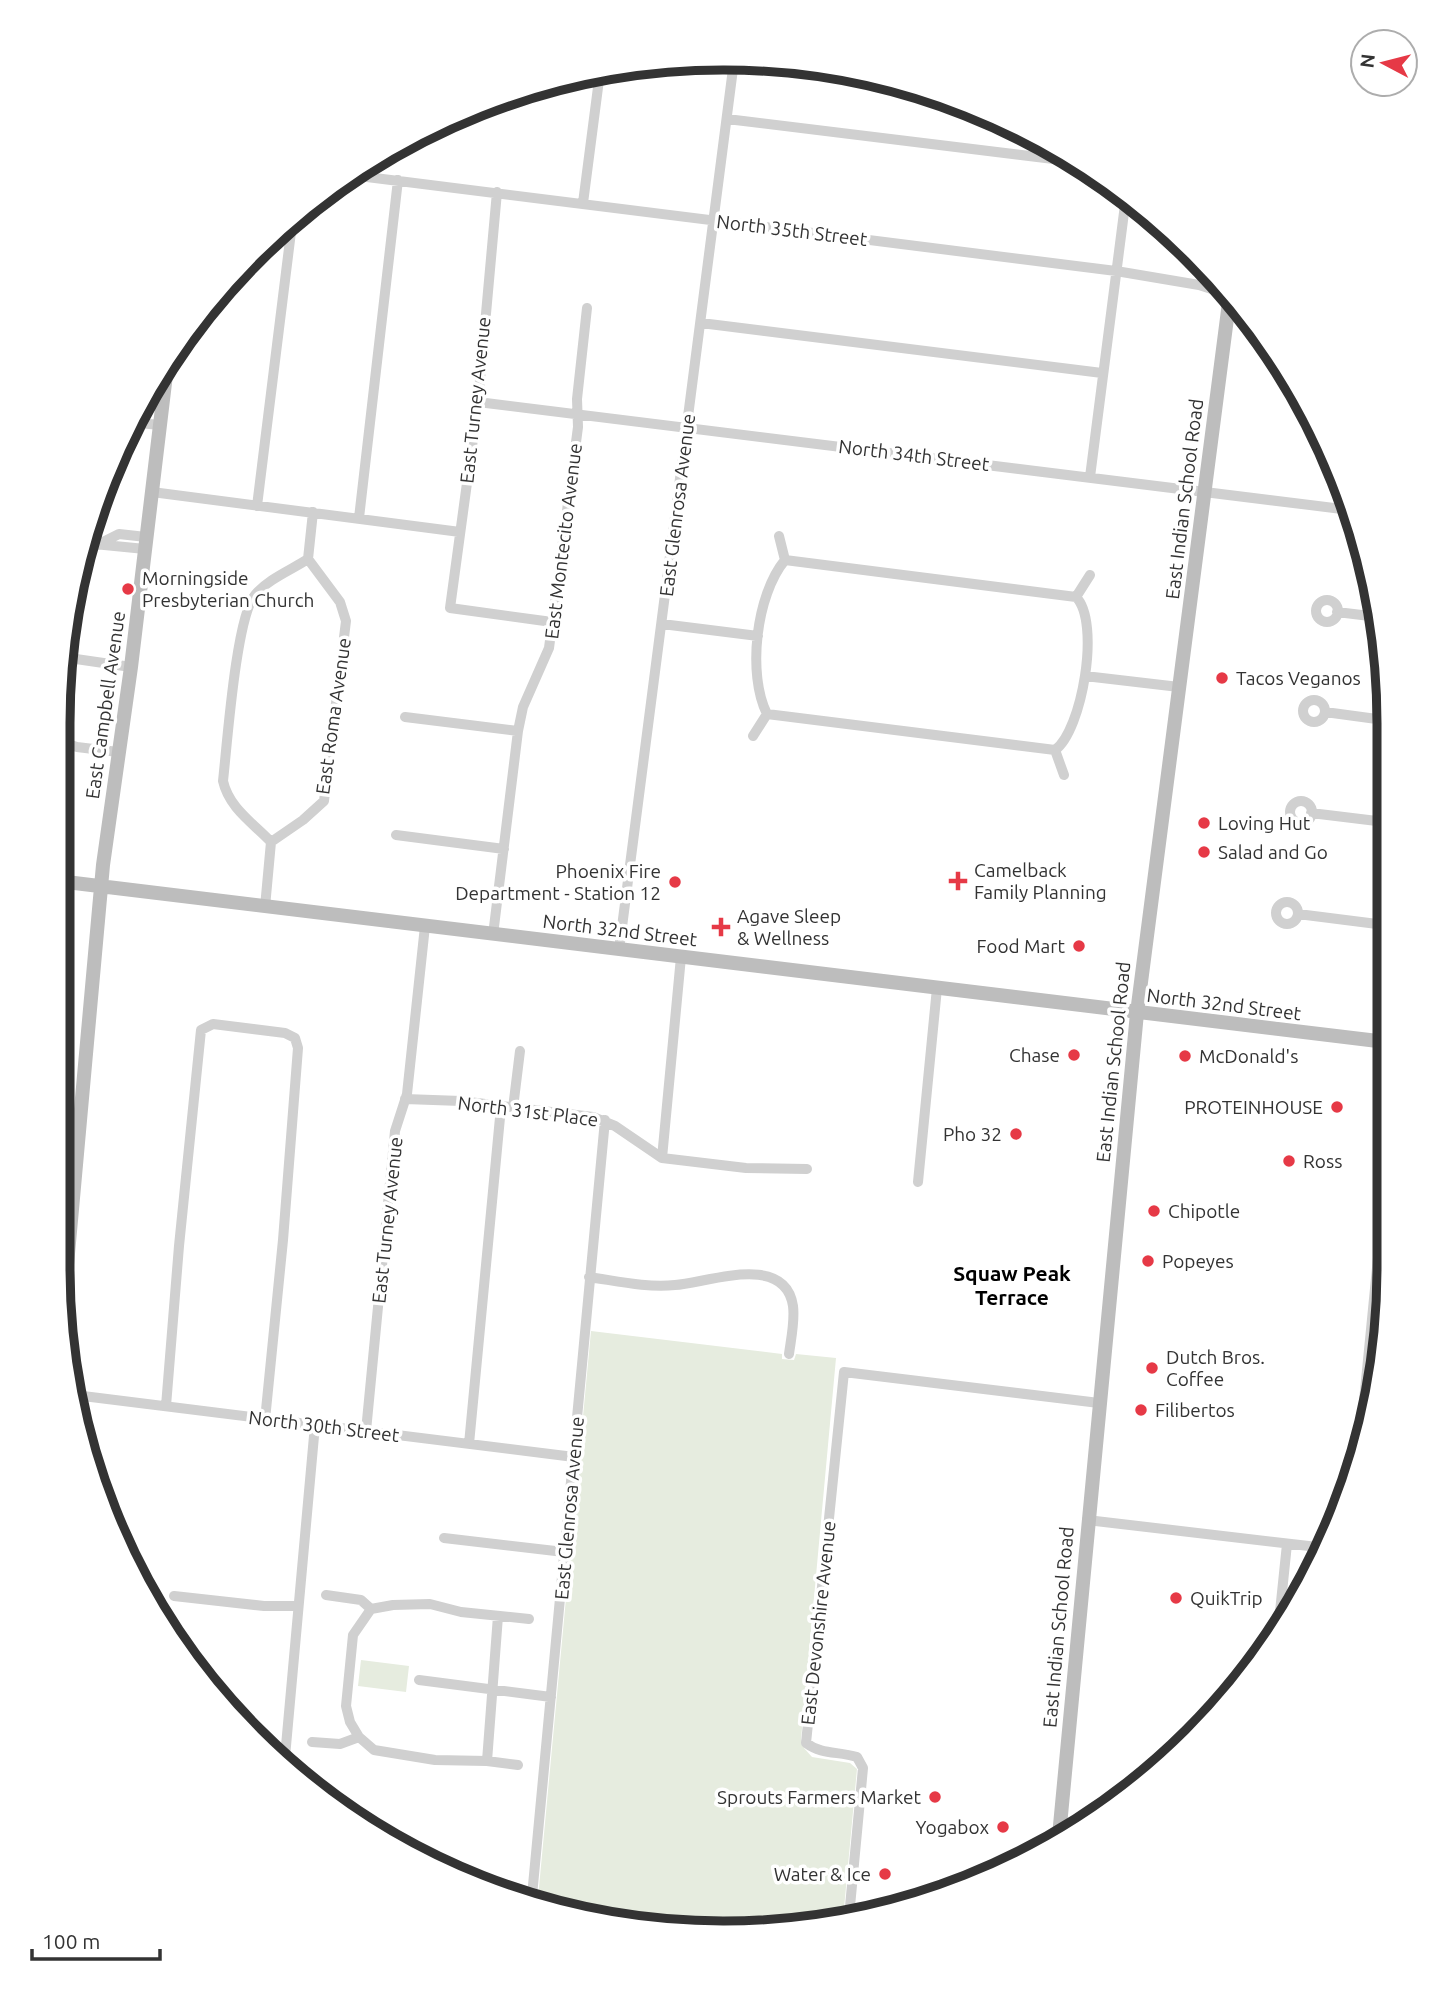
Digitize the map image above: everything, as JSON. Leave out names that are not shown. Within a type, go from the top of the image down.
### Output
[{"type":"main road","name":"East Indian School Road","points":[[1060,1827],[1137,1013],[1228,309]]},
{"type":"main road","name":"East Campbell Avenue","points":[[70,1202],[78,1149],[101,886],[131,667],[165,386]]},
{"type":"main road","name":"North 32nd Street","points":[[70,882],[1377,1041]]},
{"type":"street","name":"East Glenrosa Avenue","points":[[619,950],[733,70]]},
{"type":"street","points":[[583,203],[599,83]]},
{"type":"street","points":[[727,118],[1053,160]]},
{"type":"street","name":"North 35th Street","points":[[366,177],[1116,271],[1211,289]]},
{"type":"street","points":[[359,518],[398,180]]},
{"type":"street","name":"East Turney Avenue","points":[[497,192],[478,402],[450,608],[552,622]]},
{"type":"street","points":[[1090,477],[1125,208]]},
{"type":"street","points":[[257,506],[291,234]]},
{"type":"street","name":"East Montecito Avenue","points":[[493,934],[518,731],[523,707],[549,648],[578,414],[577,399],[587,308]]},
{"type":"street","points":[[701,323],[1102,373]]},
{"type":"street","name":"North 34th Street","points":[[478,402],[1340,509]]},
{"type":"street","points":[[143,423],[160,425]]},
{"type":"street","points":[[152,492],[460,531]]},
{"type":"street","points":[[265,907],[271,842],[235,807],[226,794],[223,781],[238,656],[244,615],[253,597],[264,586],[308,559],[313,512]]},
{"type":"street","points":[[779,536],[785,560]]},
{"type":"street","points":[[95,545],[113,541],[146,543]]},
{"type":"street","name":"East Roma Avenue","points":[[271,842],[303,820],[324,801],[331,751],[346,621],[340,602],[308,559]]},
{"type":"street","points":[[767,715],[1055,750],[1062,745],[1070,732],[1085,676],[1087,638],[1084,615],[1076,597],[785,560]]},
{"type":"street","points":[[767,715],[761,702],[756,651],[766,596],[776,570],[785,560]]},
{"type":"street","points":[[1076,597],[1090,575]]},
{"type":"street","points":[[1338,612],[1367,616]]},
{"type":"street","points":[[662,624],[758,636]]},
{"type":"street","points":[[73,660],[131,667]]},
{"type":"street","points":[[1085,676],[1179,687]]},
{"type":"street","points":[[1325,712],[1377,719]]},
{"type":"street","points":[[753,736],[767,715]]},
{"type":"street","points":[[405,717],[518,731]]},
{"type":"street","points":[[70,745],[118,752]]},
{"type":"street","points":[[1055,750],[1064,775]]},
{"type":"street","points":[[1311,813],[1377,821]]},
{"type":"street","points":[[396,835],[504,849]]},
{"type":"street","points":[[1298,914],[1377,924]]},
{"type":"street","name":"East Turney Avenue","points":[[366,1431],[395,1130],[405,1100],[410,1068],[425,926]]},
{"type":"street","points":[[662,1158],[681,957]]},
{"type":"street","points":[[918,1182],[937,989]]},
{"type":"street","points":[[166,1406],[181,1219],[201,1030],[213,1024],[285,1033],[295,1038],[298,1048],[265,1420]]},
{"type":"street","points":[[513,1108],[520,1051]]},
{"type":"street","name":"North 31st Place","points":[[405,1100],[460,1101],[604,1120],[662,1158],[746,1168],[807,1169]]},
{"type":"street","points":[[468,1444],[501,1107]]},
{"type":"street","name":"East Glenrosa Avenue","points":[[532,1892],[604,1120]]},
{"type":"street","points":[[70,1148],[78,1149]]},
{"type":"street","points":[[1365,1388],[1377,1266]]},
{"type":"street","points":[[589,1277],[670,1286],[730,1274],[747,1274],[777,1280],[785,1288],[793,1306],[789,1354]]},
{"type":"street","name":"East Devonshire Avenue","points":[[850,1908],[863,1768],[857,1757],[816,1750],[806,1743],[844,1372],[1099,1403]]},
{"type":"street","name":"North 30th Street","points":[[83,1396],[574,1457]]},
{"type":"street","points":[[285,1752],[315,1425]]},
{"type":"street","points":[[1087,1520],[1314,1547]]},
{"type":"street","points":[[444,1538],[565,1552]]},
{"type":"street","points":[[1280,1609],[1287,1544]]},
{"type":"street","points":[[326,1595],[361,1600],[371,1609]]},
{"type":"street","points":[[174,1596],[264,1606],[298,1606]]},
{"type":"street","points":[[518,1765],[435,1759],[374,1750],[359,1737],[350,1722],[346,1706],[354,1635],[371,1609],[393,1605],[430,1604],[461,1612],[529,1619]]},
{"type":"street","points":[[487,1761],[498,1616]]},
{"type":"street","points":[[419,1680],[551,1697]]},
{"type":"street","points":[[312,1742],[340,1744],[359,1737]]},
{"type":"shaded area","points":[[591,1331],[782,1354],[782,1359],[794,1360],[796,1354],[836,1358],[801,1739],[804,1748],[812,1757],[850,1763],[857,1769],[844,1909],[766,1920],[681,1920],[596,1908],[538,1894]]},
{"type":"shaded area","points":[[361,1660],[409,1666],[406,1692],[358,1686]]},
{"type":"place","name":"Morningside Presbyterian Church","points":[[128,589]]},
{"type":"place","name":"Tacos Veganos","points":[[1222,678]]},
{"type":"place","name":"Loving Hut","points":[[1204,823]]},
{"type":"place","name":"Salad and Go","points":[[1204,852]]},
{"type":"place","name":"Camelback Family Planning","points":[[958,881]]},
{"type":"place","name":"Phoenix Fire Department - Station 12","points":[[675,882]]},
{"type":"place","name":"Agave Sleep & Wellness","points":[[721,927]]},
{"type":"place","name":"Food Mart","points":[[1079,946]]},
{"type":"place","name":"Chase","points":[[1074,1055]]},
{"type":"place","name":"McDonald's","points":[[1185,1056]]},
{"type":"place","name":"PROTEINHOUSE","points":[[1337,1107]]},
{"type":"place","name":"Pho 32","points":[[1016,1134]]},
{"type":"place","name":"Ross","points":[[1289,1161]]},
{"type":"place","name":"Chipotle","points":[[1154,1211]]},
{"type":"place","name":"Popeyes","points":[[1148,1261]]},
{"type":"place","name":"Dutch Bros. Coffee","points":[[1152,1368]]},
{"type":"place","name":"Filibertos","points":[[1141,1410]]},
{"type":"place","name":"QuikTrip","points":[[1176,1598]]},
{"type":"place","name":"Sprouts Farmers Market","points":[[935,1797]]},
{"type":"place","name":"Yogabox","points":[[1003,1827]]},
{"type":"place","name":"Water & Ice","points":[[885,1874]]},
{"type":"district","name":"Squaw Peak Terrace","points":[[1012,1285]]}]
